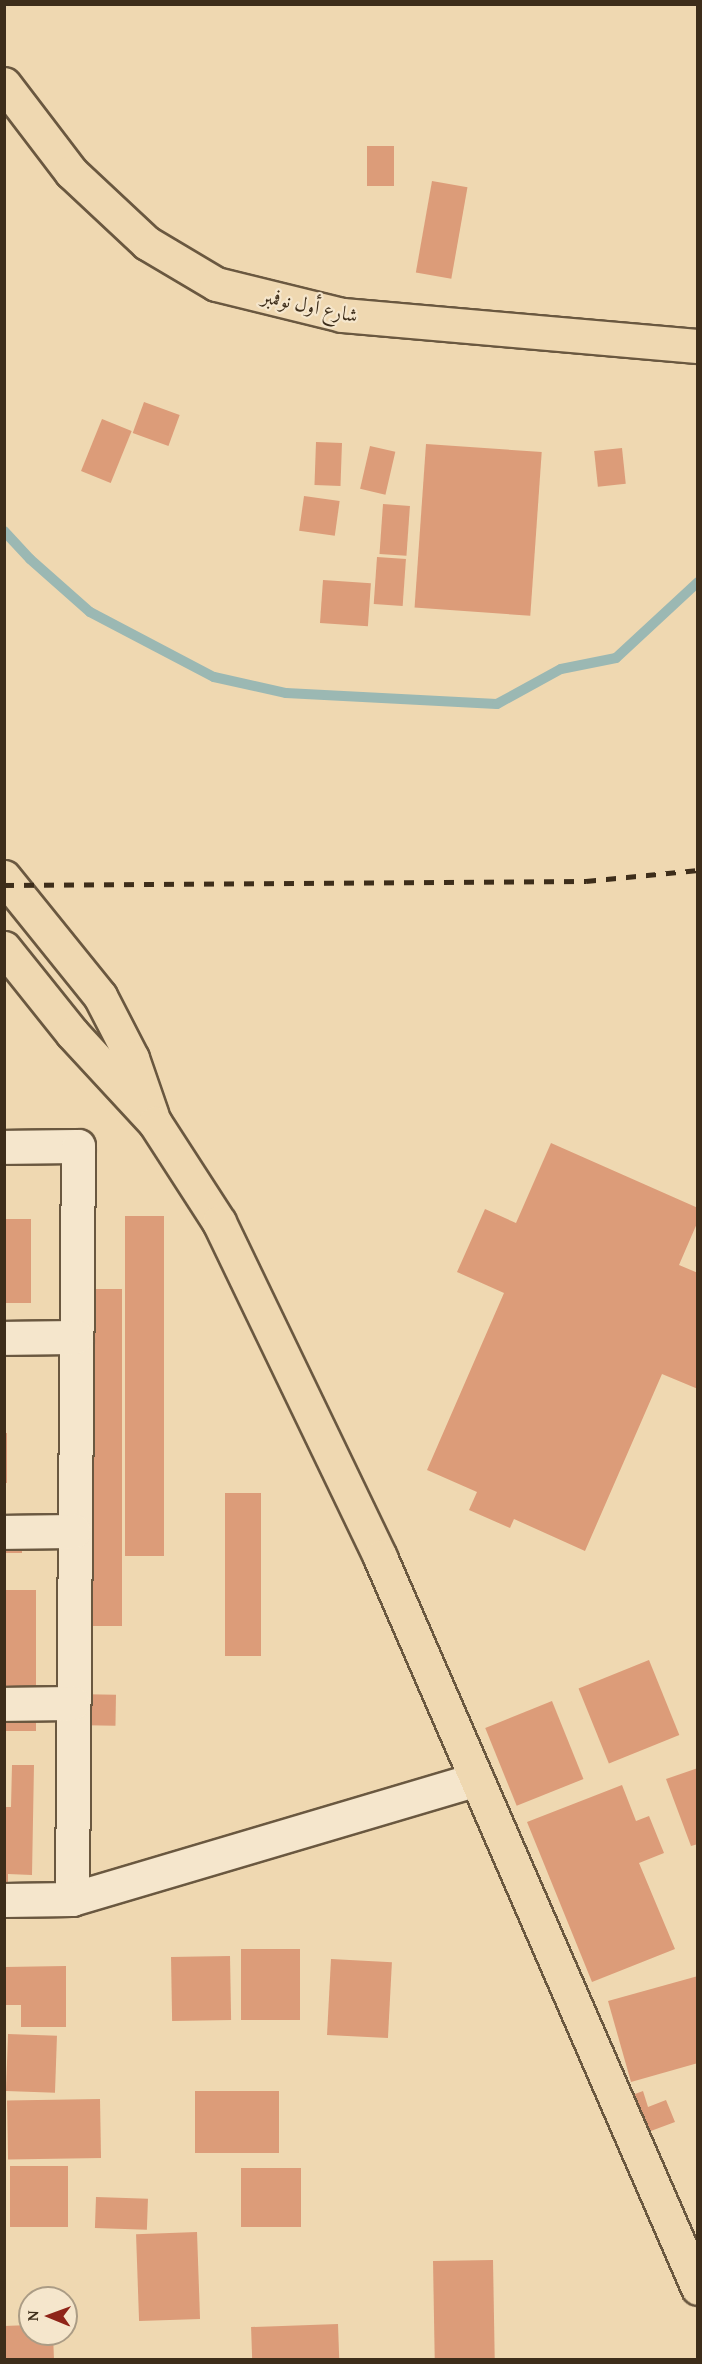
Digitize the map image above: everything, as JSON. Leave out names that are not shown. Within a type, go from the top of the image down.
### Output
[{"type":"main road","name":"شارع أول نوفمبر","points":[[4,84],[71,172],[147,243],[216,284],[342,315],[698,346]]},
{"type":"main road","points":[[4,877],[100,996],[132,1058],[155,1123]]},
{"type":"main road","points":[[4,948],[92,1057],[155,1123],[219,1222],[380,1557],[698,2288]]},
{"type":"street","points":[[4,1147],[78,1146],[72,1899]]},
{"type":"street","points":[[4,1338],[76,1337]]},
{"type":"street","points":[[4,1532],[74,1531]]},
{"type":"street","points":[[4,1704],[73,1703]]},
{"type":"street","points":[[4,1900],[72,1899],[477,1779]]},
{"type":"building","points":[[367,146],[394,146],[394,186],[367,186]]},
{"type":"building","points":[[432,181],[467,187],[451,279],[416,273]]},
{"type":"building","points":[[144,402],[180,415],[168,446],[133,433]]},
{"type":"building","points":[[102,419],[132,431],[111,483],[81,471]]},
{"type":"building","points":[[316,442],[342,443],[340,486],[314,485]]},
{"type":"building","points":[[426,444],[542,452],[530,616],[415,608]]},
{"type":"building","points":[[370,446],[395,452],[385,495],[360,489]]},
{"type":"building","points":[[622,448],[626,484],[598,487],[594,451]]},
{"type":"building","points":[[304,496],[340,501],[335,536],[299,531]]},
{"type":"building","points":[[383,504],[410,506],[406,556],[380,554]]},
{"type":"building","points":[[377,557],[406,559],[403,606],[374,604]]},
{"type":"building","points":[[323,580],[371,583],[368,626],[320,623]]},
{"type":"building","points":[[551,1143],[698,1208],[698,1221],[679,1265],[698,1273],[698,1389],[662,1374],[585,1551],[514,1519],[510,1528],[469,1510],[477,1492],[427,1470],[504,1293],[457,1272],[485,1209],[516,1223]]},
{"type":"building","points":[[125,1216],[164,1216],[164,1556],[125,1556]]},
{"type":"building","points":[[4,1219],[31,1219],[31,1303],[4,1303]]},
{"type":"building","points":[[81,1289],[122,1289],[122,1626],[81,1626]]},
{"type":"building","points":[[4,1433],[7,1433],[7,1483],[4,1483]]},
{"type":"building","points":[[225,1493],[261,1493],[261,1656],[225,1656]]},
{"type":"building","points":[[4,1526],[22,1526],[22,1553],[4,1553]]},
{"type":"building","points":[[4,1590],[36,1590],[36,1731],[4,1731]]},
{"type":"building","points":[[649,1660],[679,1735],[609,1764],[579,1688]]},
{"type":"building","points":[[73,1694],[116,1695],[115,1726],[72,1725]]},
{"type":"building","points":[[552,1701],[583,1779],[517,1806],[485,1728]]},
{"type":"building","points":[[12,1765],[34,1765],[32,1875],[8,1874],[8,1910],[4,1910],[4,1807],[11,1807]]},
{"type":"building","points":[[698,1768],[698,1844],[691,1846],[666,1779]]},
{"type":"building","points":[[622,1785],[636,1821],[649,1816],[664,1853],[639,1863],[675,1949],[592,1982],[527,1822]]},
{"type":"building","points":[[241,1949],[300,1949],[300,2020],[241,2020]]},
{"type":"building","points":[[230,1956],[231,2020],[172,2021],[171,1957]]},
{"type":"building","points":[[331,1959],[392,1962],[388,2038],[327,2035]]},
{"type":"building","points":[[66,1966],[66,2027],[21,2027],[21,2005],[5,2005],[5,1967]]},
{"type":"building","points":[[698,1976],[698,2063],[631,2082],[608,2001]]},
{"type":"building","points":[[8,2034],[57,2036],[55,2093],[6,2091]]},
{"type":"building","points":[[195,2091],[279,2091],[279,2153],[195,2153]]},
{"type":"building","points":[[643,2091],[648,2107],[666,2100],[675,2122],[632,2138],[619,2100]]},
{"type":"building","points":[[100,2099],[101,2158],[8,2160],[7,2101]]},
{"type":"building","points":[[10,2166],[68,2166],[68,2227],[10,2227]]},
{"type":"building","points":[[241,2168],[301,2168],[301,2227],[241,2227]]},
{"type":"building","points":[[96,2197],[148,2199],[147,2230],[95,2228]]},
{"type":"building","points":[[197,2232],[200,2319],[139,2321],[136,2234]]},
{"type":"building","points":[[493,2260],[495,2360],[435,2360],[433,2261]]},
{"type":"building","points":[[338,2324],[339,2360],[252,2360],[251,2327]]},
{"type":"building","points":[[18,2325],[18,2346],[53,2346],[54,2360],[4,2360],[4,2326]]},
{"type":"waterway","points":[[4,531],[30,559],[90,612],[214,677],[286,693],[497,704],[561,669],[616,658],[698,582]]},
{"type":"railway","points":[[4,885],[586,881],[698,870]]}]
